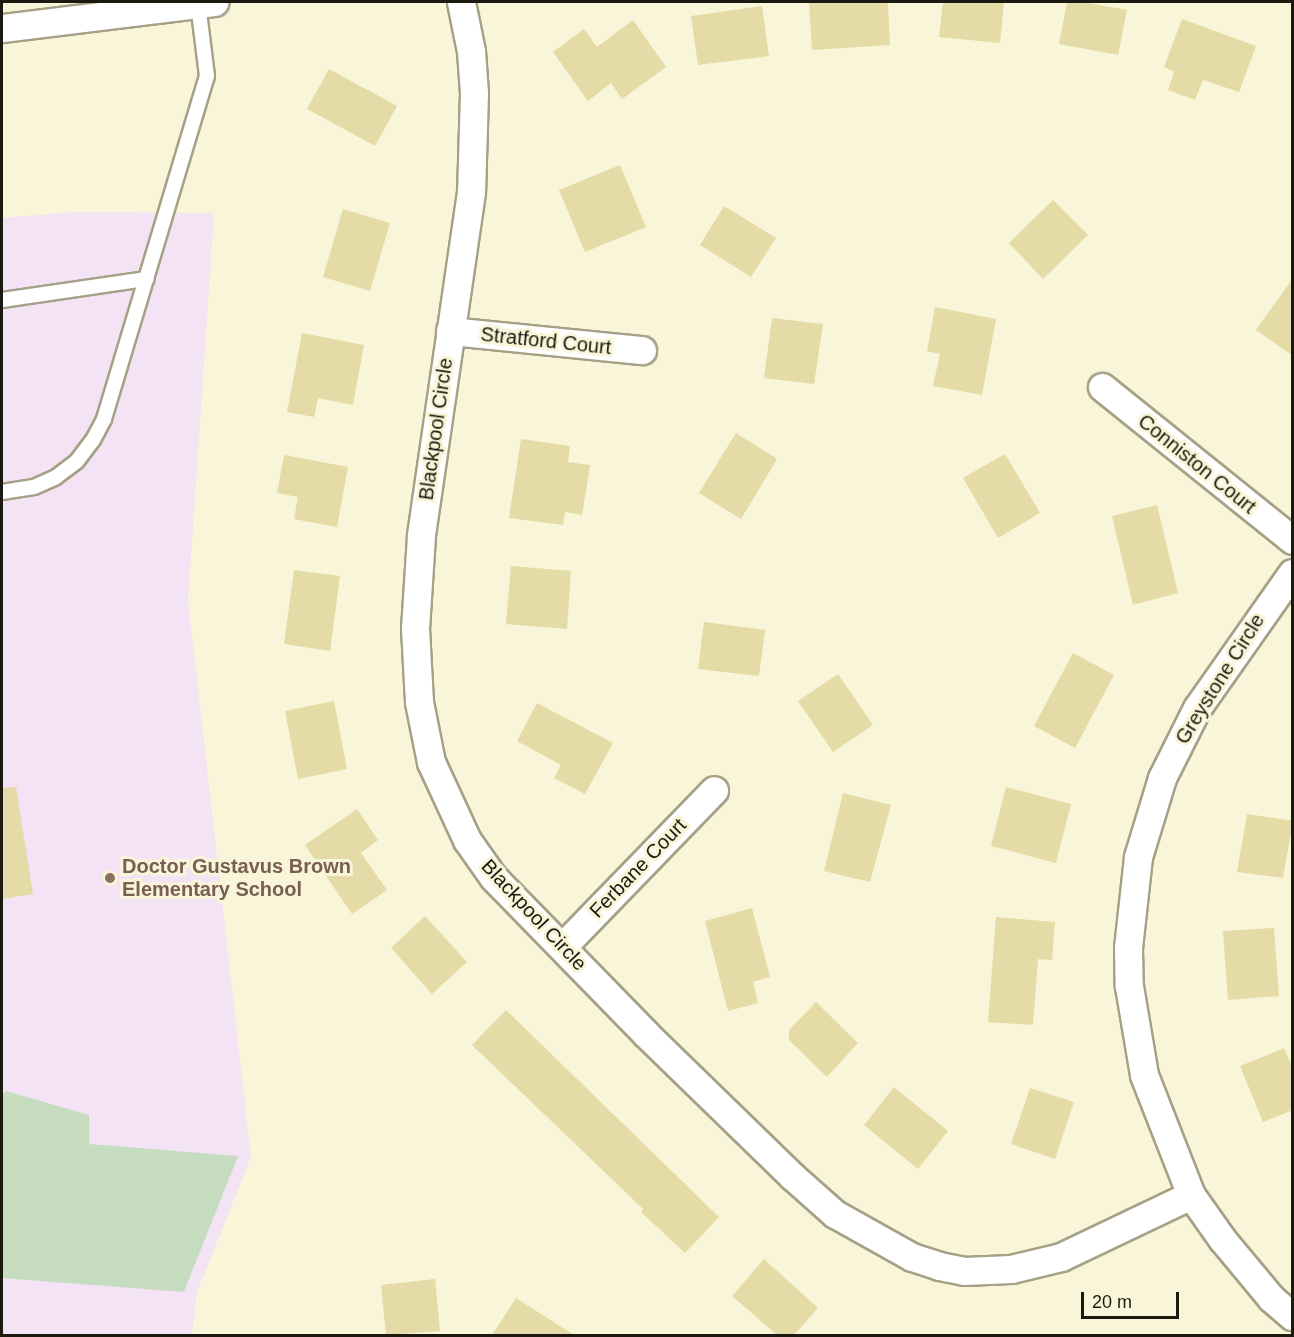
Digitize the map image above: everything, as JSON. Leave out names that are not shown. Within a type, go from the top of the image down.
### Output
[{"type":"street","name":"Blackpool Circle","points":[[461,2],[471,51],[474,145],[471,192],[421,536],[415,628],[418,702],[430,762],[467,840],[493,876],[646,1034],[818,1199],[835,1214],[912,1257],[964,1271],[1011,1269],[1061,1257],[1191,1195]]},
{"type":"street","points":[[2,28],[206,3]]},
{"type":"street","name":"Stratford Court","points":[[450,331],[642,351]]},
{"type":"street","name":"Conniston Court","points":[[1102,387],[1293,540]]},
{"type":"street","name":"Greystone Circle","points":[[1293,573],[1197,708],[1162,778],[1138,857],[1128,947],[1133,1023],[1144,1075],[1191,1195],[1257,1281],[1293,1316]]},
{"type":"street","name":"Ferbane Court","points":[[563,946],[714,790]]},
{"type":"lane","points":[[3,489],[34,487],[56,477],[77,461],[93,440],[104,418],[207,76],[206,3]]},
{"type":"lane","points":[[2,300],[146,279]]},
{"type":"shaded area","name":"Doctor Gustavus Brown Elementary School","points":[[75,212],[214,213],[188,600],[251,1157],[197,1292],[192,1335],[2,1336],[2,218]]},
{"type":"green space","points":[[6,1091],[89,1115],[89,1144],[238,1156],[184,1292],[2,1278],[2,1095]]},
{"type":"building","points":[[809,2],[888,2],[890,45],[812,50]]},
{"type":"building","points":[[943,2],[1004,2],[1000,43],[939,37]]},
{"type":"building","points":[[1067,2],[1083,2],[1127,10],[1118,55],[1059,44]]},
{"type":"building","points":[[762,6],[769,56],[698,65],[691,16]]},
{"type":"building","points":[[1182,19],[1256,46],[1239,92],[1203,80],[1195,100],[1168,90],[1174,72],[1164,67]]},
{"type":"building","points":[[633,20],[666,67],[622,99],[611,83],[588,101],[553,52],[584,29],[597,47]]},
{"type":"building","points":[[329,69],[397,106],[375,146],[307,109]]},
{"type":"building","points":[[620,165],[646,227],[585,252],[559,190]]},
{"type":"building","points":[[1053,200],[1088,235],[1043,279],[1009,243]]},
{"type":"building","points":[[724,206],[776,238],[751,277],[700,245]]},
{"type":"building","points":[[343,209],[390,223],[370,291],[323,277]]},
{"type":"building","points":[[1293,278],[1293,356],[1256,330]]},
{"type":"building","points":[[935,307],[996,319],[982,395],[933,386],[940,354],[927,351]]},
{"type":"building","points":[[772,318],[823,324],[814,384],[764,378]]},
{"type":"building","points":[[302,333],[364,345],[353,405],[318,398],[314,417],[287,412]]},
{"type":"building","points":[[736,433],[777,459],[741,519],[699,493]]},
{"type":"building","points":[[521,439],[570,446],[568,462],[590,465],[582,515],[565,512],[563,525],[509,518]]},
{"type":"building","points":[[1005,454],[1040,513],[998,538],[963,478]]},
{"type":"building","points":[[284,455],[348,467],[337,527],[294,519],[298,497],[277,493]]},
{"type":"building","points":[[1157,505],[1178,593],[1133,605],[1112,516]]},
{"type":"building","points":[[511,566],[571,571],[567,629],[506,624]]},
{"type":"building","points":[[294,570],[340,576],[330,651],[284,644]]},
{"type":"building","points":[[704,622],[765,630],[759,676],[698,669]]},
{"type":"building","points":[[1073,653],[1114,675],[1075,748],[1034,726]]},
{"type":"building","points":[[838,674],[873,725],[833,752],[798,701]]},
{"type":"building","points":[[334,701],[347,769],[298,779],[285,711]]},
{"type":"building","points":[[537,703],[613,743],[585,794],[554,778],[561,765],[517,741]]},
{"type":"building","points":[[16,787],[33,894],[2,899],[2,788]]},
{"type":"building","points":[[1006,787],[1071,804],[1056,863],[991,846]]},
{"type":"building","points":[[843,793],[891,805],[870,882],[824,871]]},
{"type":"building","points":[[357,809],[378,840],[361,853],[387,890],[352,914],[305,845]]},
{"type":"building","points":[[1247,814],[1293,821],[1283,878],[1237,872]]},
{"type":"building","points":[[752,908],[770,977],[753,982],[758,1003],[728,1011],[705,921]]},
{"type":"building","points":[[425,916],[467,962],[432,994],[391,948]]},
{"type":"building","points":[[996,917],[1055,922],[1052,960],[1038,959],[1033,1025],[988,1022]]},
{"type":"building","points":[[1274,928],[1279,996],[1228,1000],[1223,931]]},
{"type":"building","points":[[816,1002],[858,1043],[827,1077],[789,1040],[789,1030]]},
{"type":"building","points":[[506,1010],[719,1217],[685,1253],[641,1212],[643,1209],[472,1045]]},
{"type":"building","points":[[1284,1048],[1293,1069],[1293,1110],[1263,1122],[1240,1066]]},
{"type":"building","points":[[894,1087],[948,1131],[918,1169],[864,1125]]},
{"type":"building","points":[[1030,1088],[1074,1102],[1055,1159],[1011,1144]]},
{"type":"building","points":[[764,1259],[818,1308],[794,1335],[777,1335],[732,1296]]},
{"type":"building","points":[[435,1279],[440,1331],[386,1335],[381,1285]]},
{"type":"building","points":[[516,1298],[574,1335],[492,1335]]},
{"type":"place","name":"Doctor Gustavus Brown Elementary School","points":[[110,878]]}]
